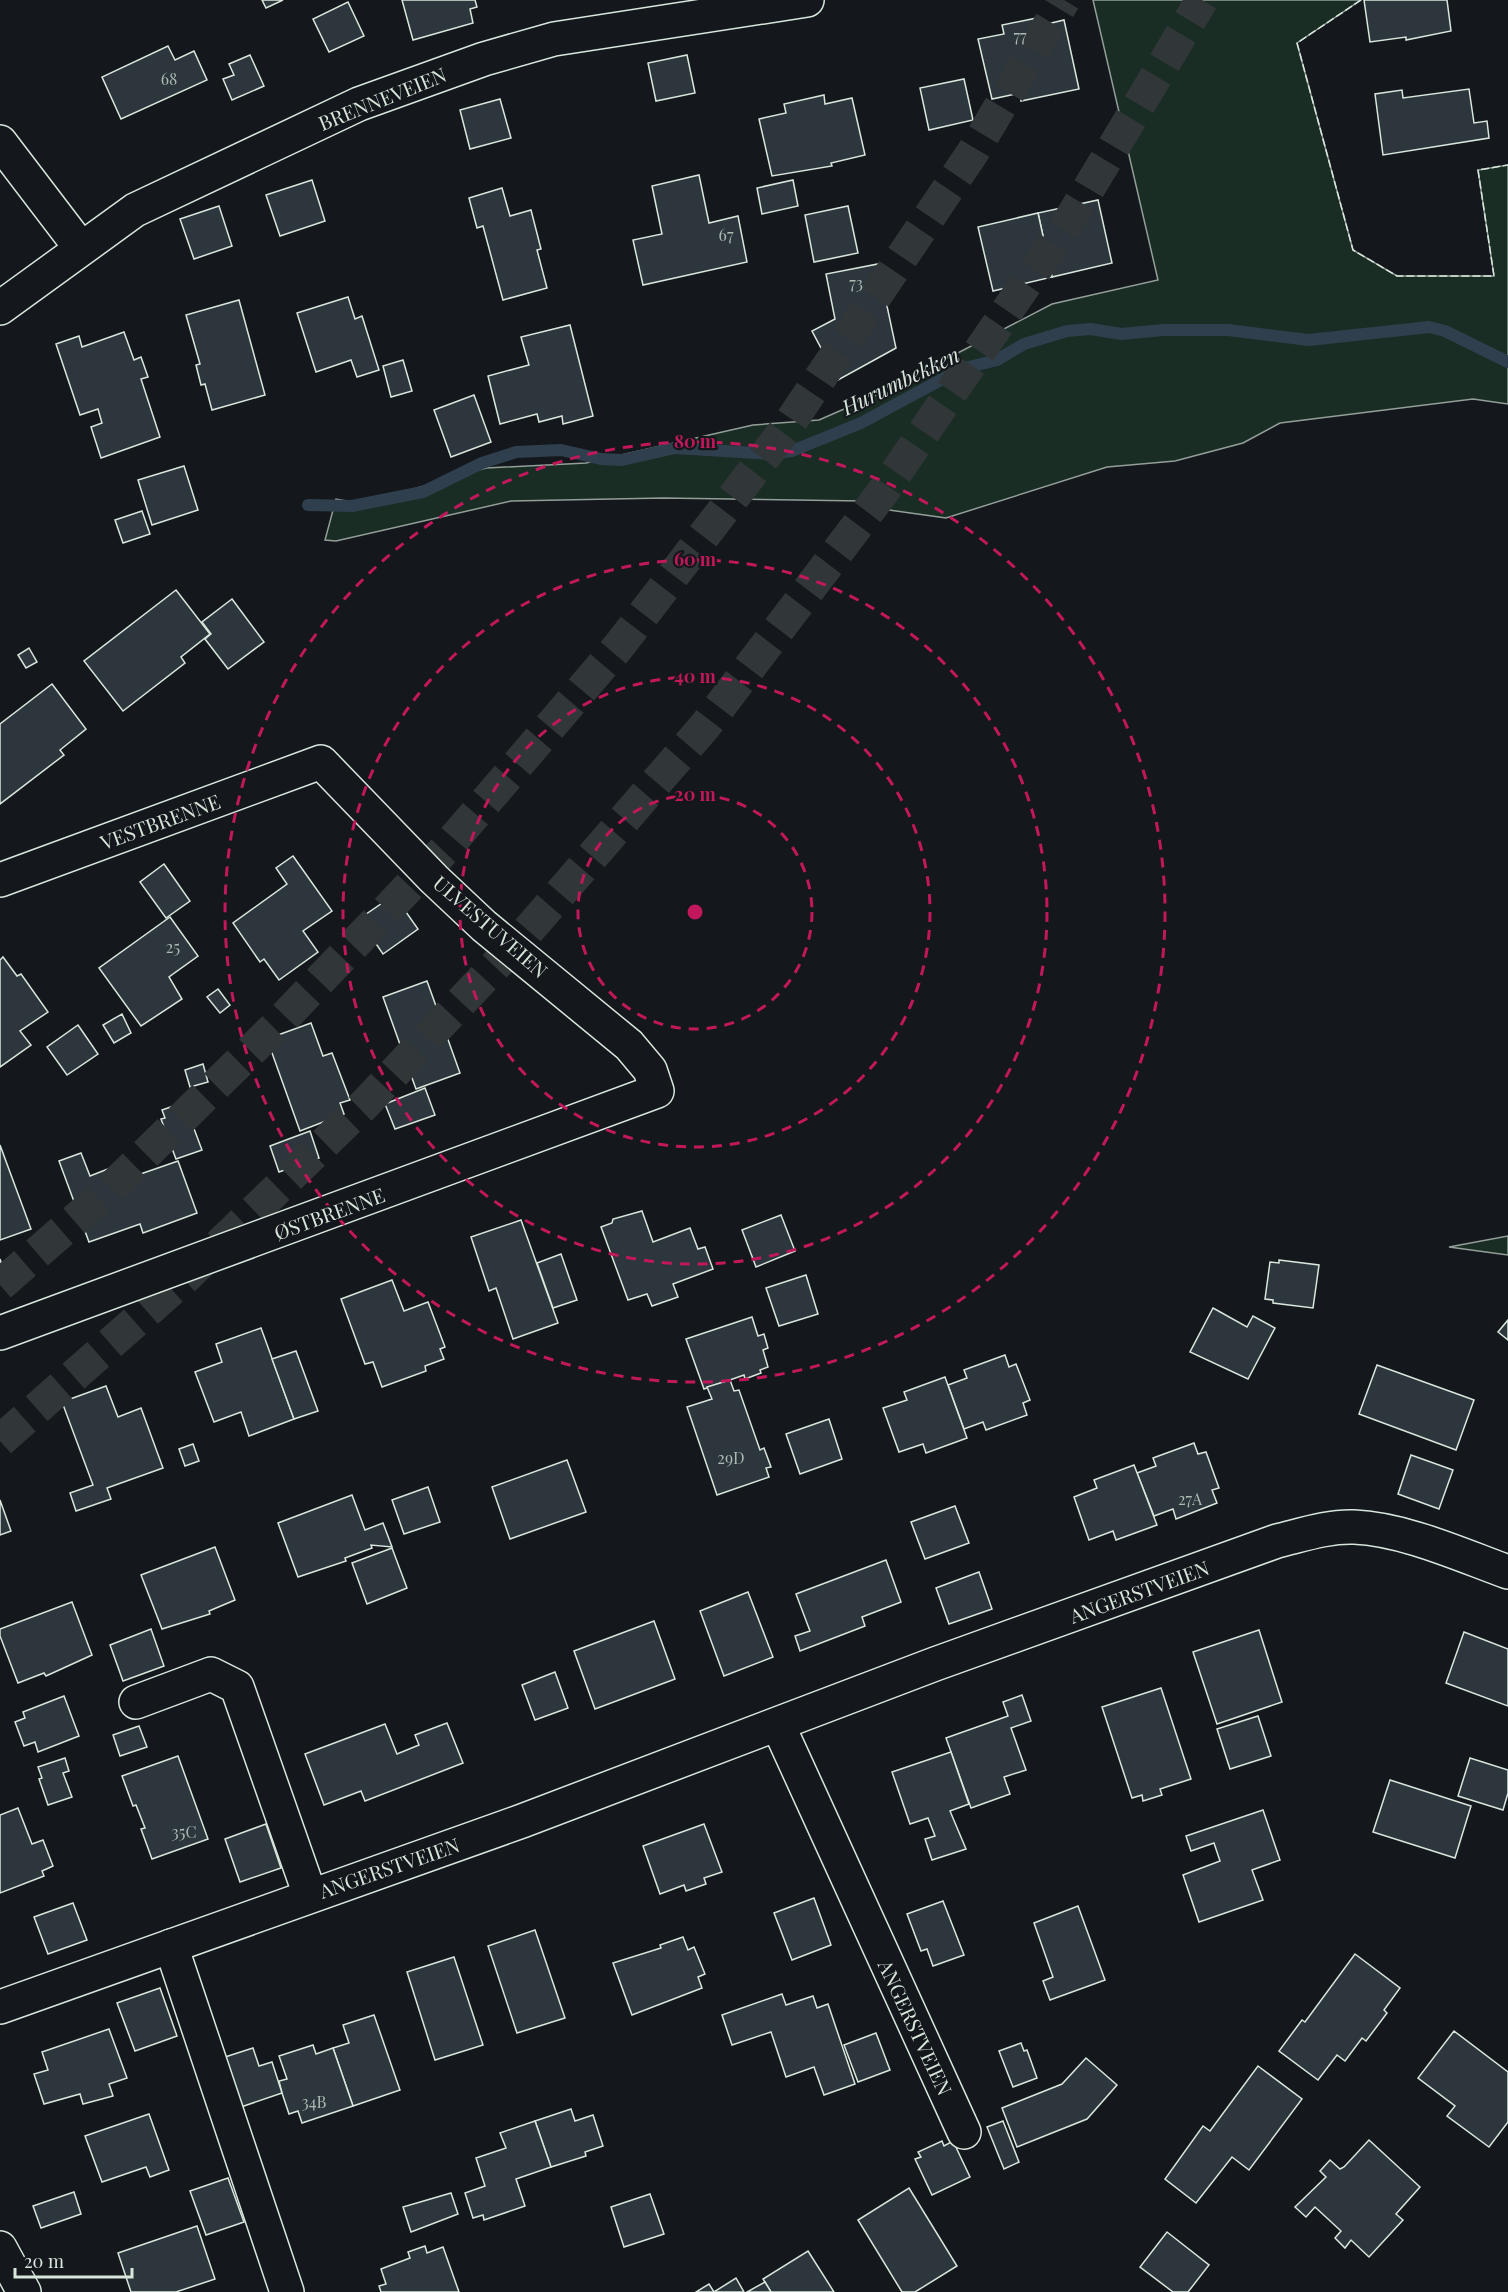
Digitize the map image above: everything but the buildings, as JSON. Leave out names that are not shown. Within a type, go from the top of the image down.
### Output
[{"type":"street","name":"BRENNEVEIEN","points":[[0,308],[80,247],[135,210],[359,104],[484,58],[554,39],[807,0]]},
{"type":"street","points":[[0,142],[80,247]]},
{"type":"street","name":"VESTBRENNE","points":[[0,880],[321,762]]},
{"type":"street","name":"ULVESTUVEIEN","points":[[321,762],[434,879],[484,926],[629,1045],[650,1070],[657,1091]]},
{"type":"street","name":"ØSTBRENNE","points":[[0,1333],[657,1091]]},
{"type":"street","name":"ANGERSTVEIEN","points":[[0,2007],[522,1821],[935,1664],[1255,1549],[1323,1529],[1353,1527],[1387,1531],[1508,1572]]},
{"type":"street","points":[[136,1702],[211,1674],[237,1687],[310,1895]]},
{"type":"street","name":"ANGERSTVEIEN","points":[[778,1725],[964,2132]]},
{"type":"street","points":[[171,1946],[287,2292]]},
{"type":"street","points":[[0,2248],[24,2292]]},
{"type":"green space","points":[[1093,0],[1361,0],[1297,43],[1353,250],[1397,276],[1494,276],[1478,170],[1508,165],[1508,404],[1473,399],[1280,423],[1243,443],[1175,461],[1107,467],[946,518],[889,510],[862,501],[663,498],[511,501],[336,541],[325,540],[336,499],[352,502],[400,493],[486,468],[586,463],[753,425],[819,420],[883,392],[1052,304],[1158,280]]},
{"type":"green space","points":[[1508,1236],[1508,1255],[1449,1247]]},
{"type":"waterway","name":"Hurumbekken","points":[[308,505],[352,506],[423,492],[482,463],[516,452],[561,450],[601,459],[622,460],[675,448],[771,454],[792,451],[861,423],[961,369],[997,360],[1024,344],[1067,331],[1091,329],[1121,334],[1163,330],[1228,330],[1309,340],[1429,327],[1445,331],[1508,362]]},
{"type":"tunnel","points":[[0,1285],[105,1194],[277,1025],[447,847],[619,646],[785,430],[973,152],[1064,0]]},
{"type":"tunnel","points":[[0,1441],[187,1276],[365,1104],[526,933],[705,726],[882,493],[1071,218],[1202,0]]},
{"type":"fence","points":[[1361,0],[1297,43],[1353,250],[1397,276],[1494,276],[1478,170],[1508,165]]}]
